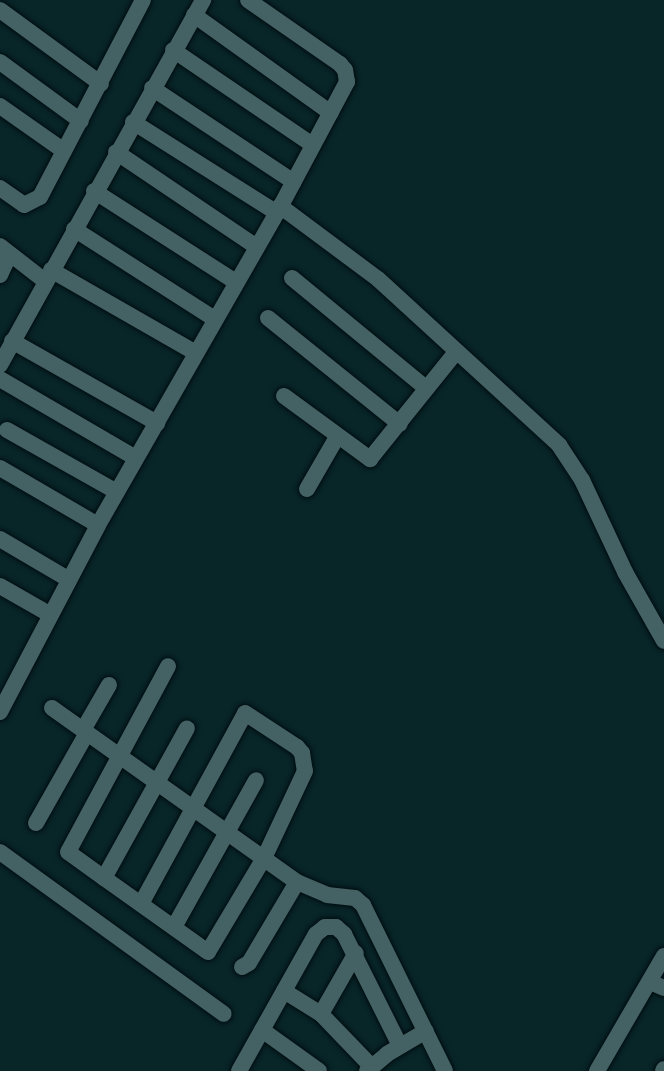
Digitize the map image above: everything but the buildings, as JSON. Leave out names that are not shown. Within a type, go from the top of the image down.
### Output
[{"type":"street","points":[[0,188],[19,203],[35,203],[81,122],[143,0]]},
{"type":"street","points":[[0,712],[68,579],[279,210],[346,82],[345,70],[248,0]]},
{"type":"street","points":[[0,365],[94,191],[198,7],[331,113]]},
{"type":"street","points":[[0,10],[101,84]]},
{"type":"street","points":[[173,50],[314,145]]},
{"type":"street","points":[[0,62],[81,122]]},
{"type":"street","points":[[152,88],[294,182]]},
{"type":"street","points":[[0,106],[64,151]]},
{"type":"street","points":[[133,122],[279,210],[378,279],[545,431],[572,463],[664,641]]},
{"type":"street","points":[[116,152],[257,247]]},
{"type":"street","points":[[94,191],[236,282]]},
{"type":"street","points":[[74,229],[215,319]]},
{"type":"street","points":[[0,275],[5,250],[48,276],[196,353]]},
{"type":"street","points":[[292,278],[426,388]]},
{"type":"street","points":[[268,318],[400,424]]},
{"type":"street","points":[[12,341],[157,423]]},
{"type":"street","points":[[284,396],[370,459],[456,352]]},
{"type":"street","points":[[0,379],[136,458]]},
{"type":"street","points":[[7,430],[117,492]]},
{"type":"street","points":[[307,489],[337,437]]},
{"type":"street","points":[[0,468],[98,525]]},
{"type":"street","points":[[0,539],[68,579]]},
{"type":"street","points":[[0,586],[49,614]]},
{"type":"street","points":[[141,904],[191,807],[245,713],[297,747],[305,763],[302,781],[264,858],[208,952],[68,852],[168,666]]},
{"type":"street","points":[[36,823],[109,684]]},
{"type":"street","points":[[52,708],[297,882],[320,892],[354,898],[363,905],[445,1071]]},
{"type":"street","points":[[104,878],[187,728]]},
{"type":"street","points":[[174,927],[256,780]]},
{"type":"street","points":[[0,852],[224,1014]]},
{"type":"street","points":[[242,967],[249,963],[297,882]]},
{"type":"street","points":[[241,1070],[316,934],[325,927],[340,929],[356,954],[400,1046]]},
{"type":"street","points":[[321,1014],[356,954]]},
{"type":"street","points":[[597,1071],[657,985],[664,956]]},
{"type":"street","points":[[284,991],[321,1014],[369,1069],[400,1046],[426,1031]]},
{"type":"street","points":[[262,1030],[319,1071]]}]
